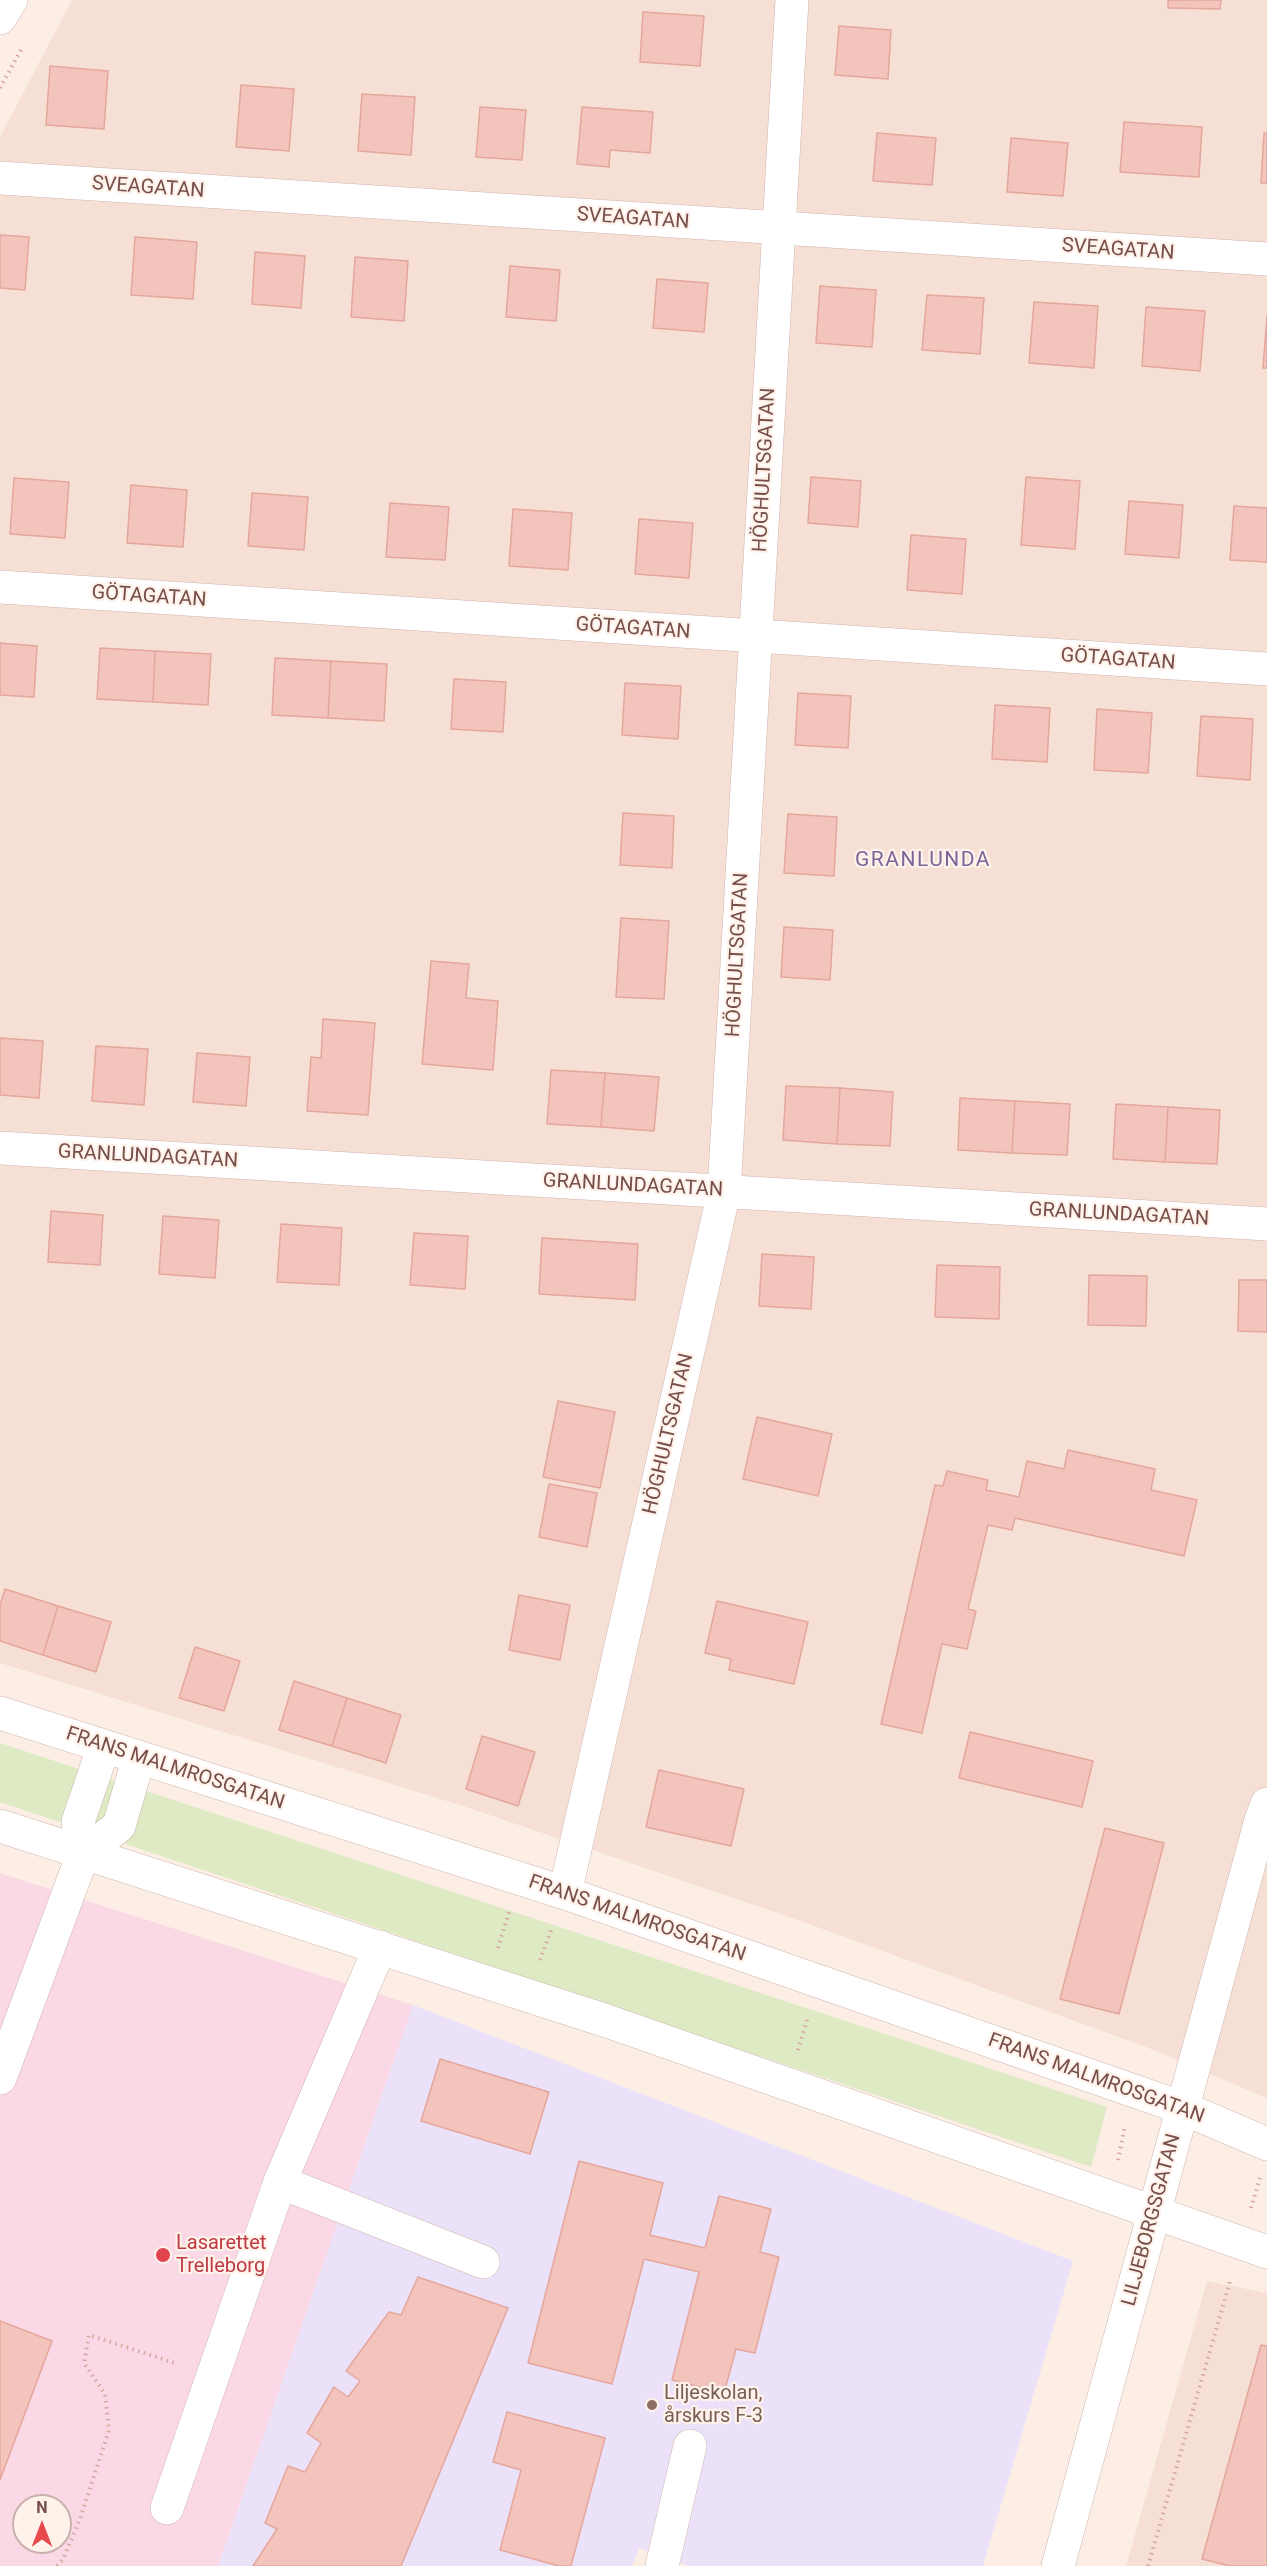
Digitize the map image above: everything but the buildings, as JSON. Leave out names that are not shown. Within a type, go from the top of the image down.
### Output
[{"type":"street","points":[[0,18],[10,0]]},
{"type":"street","name":"HÖGHULTSGATAN","points":[[565,1893],[724,1192],[792,0]]},
{"type":"street","name":"SVEAGATAN","points":[[0,178],[1267,259]]},
{"type":"street","name":"GÖTAGATAN","points":[[0,587],[1267,669]]},
{"type":"street","name":"GRANLUNDAGATAN","points":[[0,1148],[1267,1224]]},
{"type":"street","name":"FRANS MALMROSGATAN","points":[[0,1713],[565,1893],[1133,2090],[1183,2108],[1265,2155]]},
{"type":"street","points":[[0,2078],[83,1854],[78,1822],[104,1746]]},
{"type":"street","points":[[83,1854],[119,1826],[139,1757]]},
{"type":"street","name":"LILJEBORGSGATAN","points":[[1066,2564],[1154,2212],[1254,1843],[1267,1804]]},
{"type":"street","points":[[0,1826],[526,1995],[1254,2246]]},
{"type":"street","points":[[167,2508],[280,2182],[380,1947]]},
{"type":"street","points":[[280,2182],[483,2262]]},
{"type":"street","points":[[662,2566],[690,2446]]},
{"type":"path","points":[[487,1982],[519,1879]]},
{"type":"path","points":[[526,1995],[565,1893]]},
{"type":"path","points":[[787,2084],[819,1982]]},
{"type":"path","points":[[1110,2196],[1133,2090]]},
{"type":"path","points":[[1148,2566],[1254,2246],[1265,2155]]},
{"type":"path","points":[[57,2566],[63,2559],[80,2519],[109,2430],[105,2394],[84,2363],[89,2335],[213,2376]]},
{"type":"shaded area","points":[[72,0],[1267,0],[1267,2098],[1146,2047],[795,1919],[463,1806],[0,1663],[0,137]]},
{"type":"shaded area","name":"Lasarettet Trelleborg","points":[[0,1873],[413,2005],[218,2566],[0,2566]]},
{"type":"shaded area","name":"Liljeskolan, årskurs F-3","points":[[413,2005],[1073,2261],[983,2566],[689,2566],[639,2548],[632,2566],[218,2566]]},
{"type":"shaded area","points":[[1207,2281],[1267,2293],[1267,2566],[1126,2566]]},
{"type":"green space","points":[[0,1743],[1107,2107],[1091,2167],[0,1802]]},
{"type":"place","name":"Lasarettet Trelleborg","points":[[163,2255]]},
{"type":"place","name":"Liljeskolan, årskurs F-3","points":[[652,2405]]},
{"type":"district","name":"GRANLUNDA","points":[[923,861]]}]
